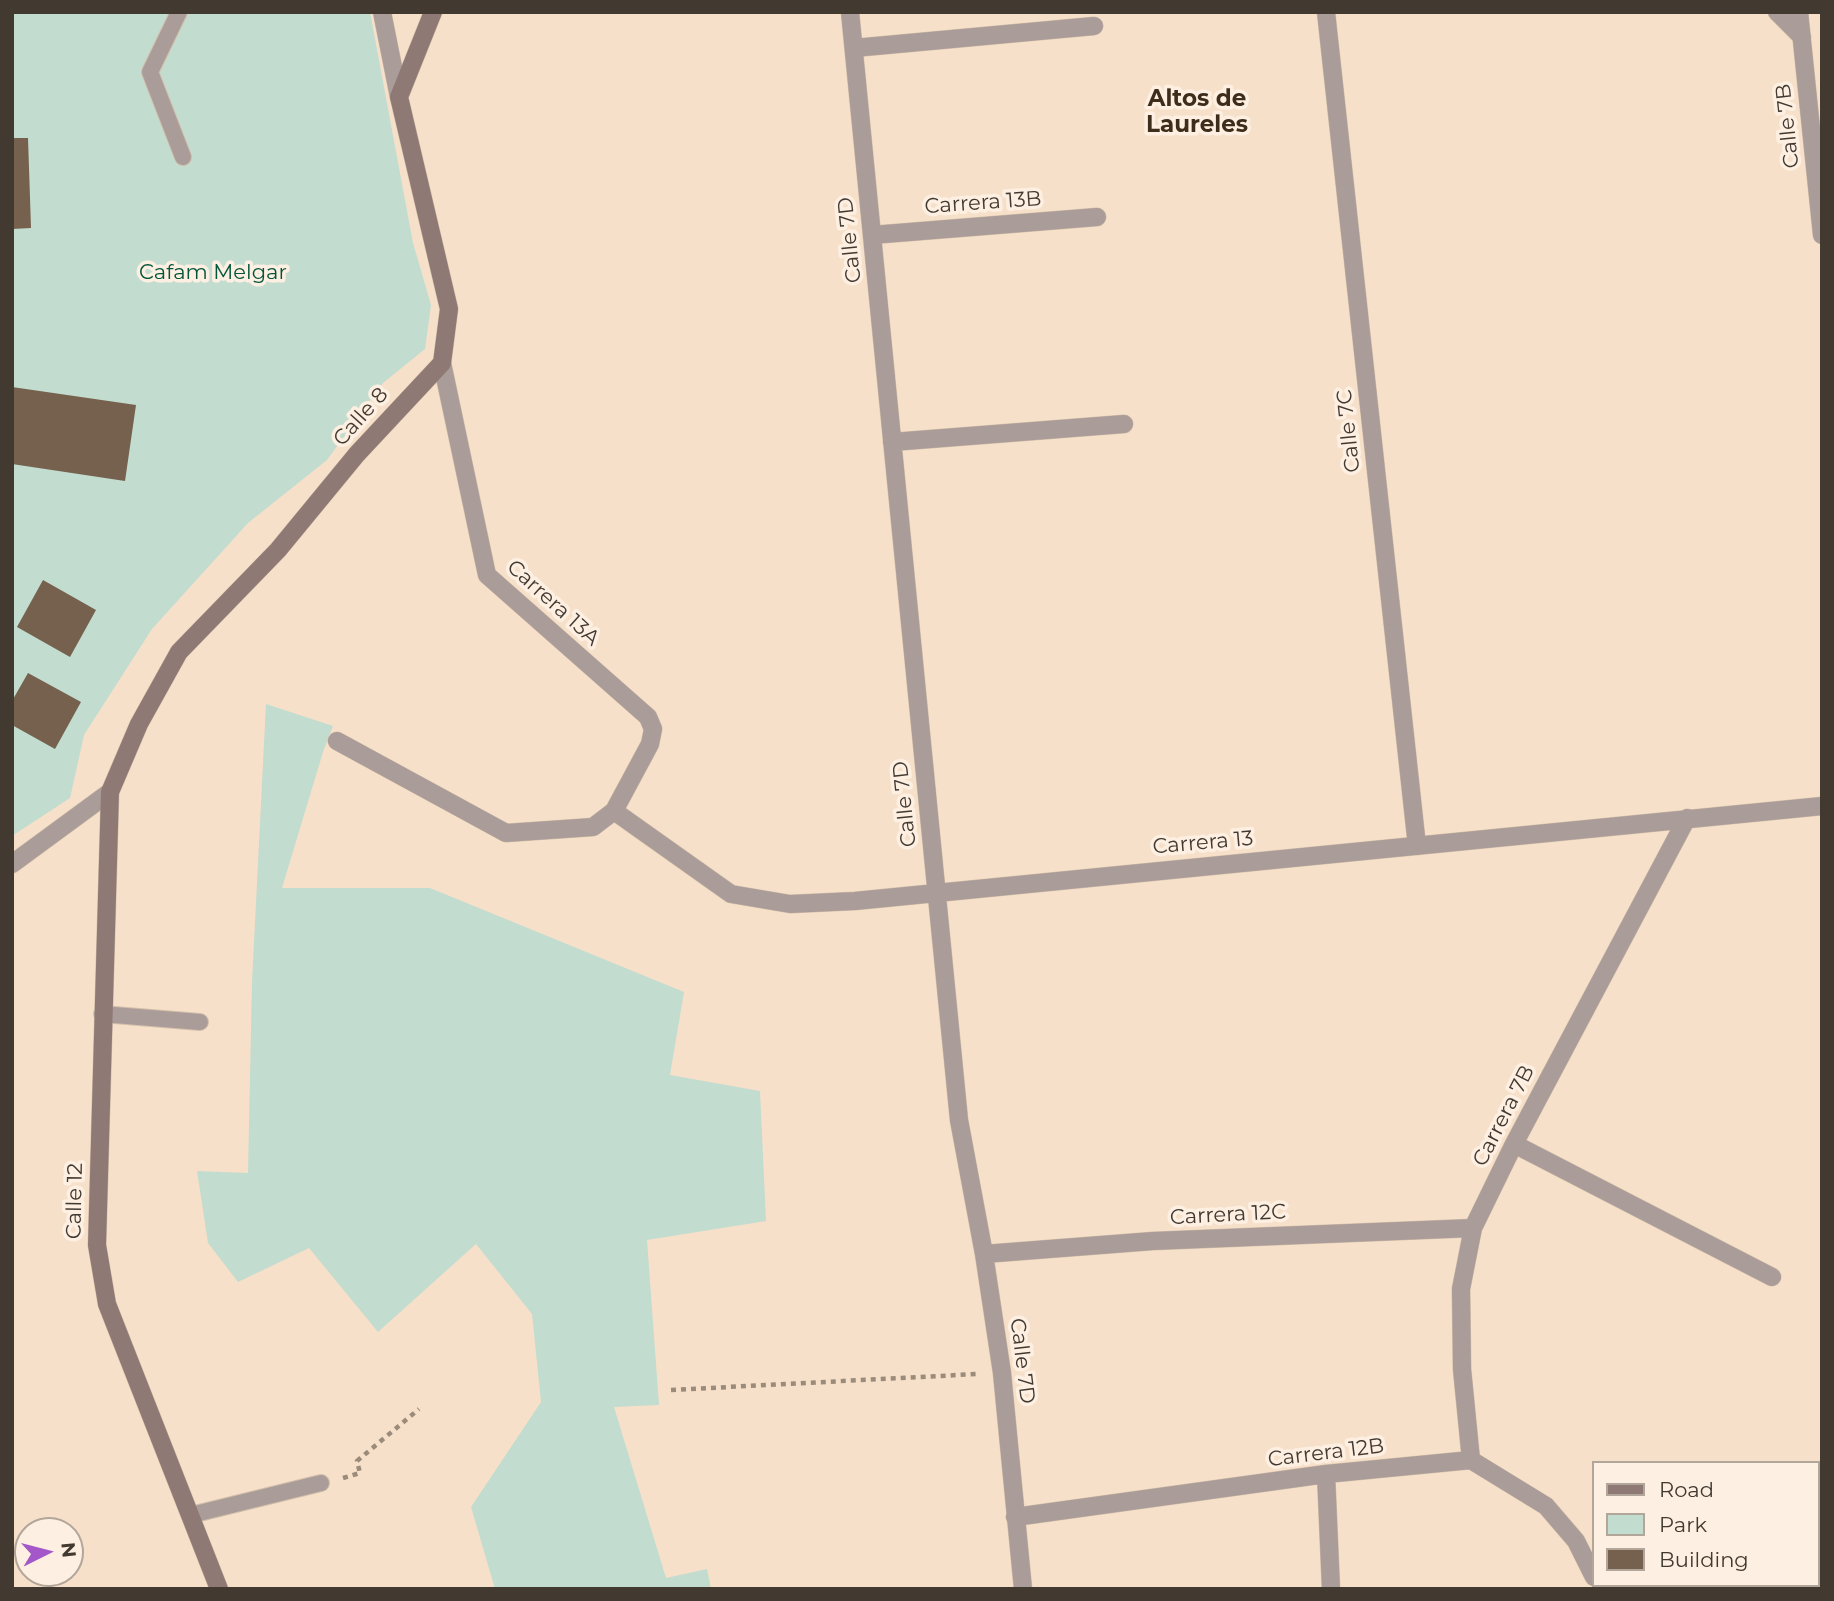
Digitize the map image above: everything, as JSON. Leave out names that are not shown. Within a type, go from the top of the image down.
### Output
[{"type":"main road","points":[[433,12],[399,97],[449,309],[442,363]]},
{"type":"main road","name":"Calle 8","points":[[110,792],[139,724],[179,652],[278,550],[357,454],[442,363]]},
{"type":"main road","name":"Calle 12","points":[[110,792],[97,1244],[107,1304],[219,1589]]},
{"type":"street","points":[[382,12],[399,97]]},
{"type":"street","name":"Calle 7D","points":[[850,12],[959,1120],[984,1254],[1002,1373],[1023,1589]]},
{"type":"street","name":"Calle 7C","points":[[1326,12],[1417,846]]},
{"type":"street","points":[[1777,12],[1802,37]]},
{"type":"street","name":"Calle 7B","points":[[1799,12],[1819,174],[1822,234]]},
{"type":"street","points":[[854,48],[1094,26]]},
{"type":"street","name":"Carrera 13B","points":[[872,235],[1097,218]]},
{"type":"street","name":"Carrera 13A","points":[[442,363],[487,575],[648,717],[653,729],[650,744],[614,811]]},
{"type":"street","points":[[892,442],[1124,424]]},
{"type":"street","points":[[337,741],[506,833],[593,827],[614,811]]},
{"type":"street","points":[[12,864],[110,792]]},
{"type":"street","name":"Carrera 13","points":[[614,811],[732,894],[790,904],[855,901],[1822,806]]},
{"type":"street","name":"Carrera 7B","points":[[1471,1460],[1462,1368],[1461,1289],[1473,1228],[1514,1144],[1687,818]]},
{"type":"street","points":[[1514,1144],[1772,1277]]},
{"type":"street","name":"Carrera 12C","points":[[984,1254],[1153,1241],[1473,1228]]},
{"type":"street","points":[[1471,1460],[1546,1506],[1576,1541],[1592,1573]]},
{"type":"street","name":"Carrera 12B","points":[[1015,1517],[1326,1474],[1471,1460]]},
{"type":"street","points":[[1326,1474],[1331,1589]]},
{"type":"lane","points":[[179,12],[150,72],[183,157]]},
{"type":"lane","points":[[102,1014],[201,1022]]},
{"type":"lane","points":[[191,1515],[321,1483]]},
{"type":"path","points":[[671,1390],[1002,1373]]},
{"type":"path","points":[[321,1483],[360,1474],[357,1461],[419,1409]]},
{"type":"green space","name":"Cafam Melgar","points":[[12,12],[370,12],[413,243],[431,305],[425,349],[383,383],[327,460],[248,523],[152,629],[84,735],[70,798],[12,836]]},
{"type":"green space","points":[[266,704],[333,726],[282,888],[430,888],[684,992],[670,1075],[760,1091],[766,1221],[647,1240],[659,1405],[614,1407],[666,1578],[707,1569],[711,1589],[495,1589],[471,1507],[541,1402],[532,1314],[476,1244],[378,1332],[309,1248],[238,1282],[208,1243],[197,1171],[248,1173],[252,982]]},
{"type":"building","points":[[12,138],[28,138],[31,228],[12,229]]},
{"type":"building","points":[[12,387],[136,405],[125,481],[12,464]]},
{"type":"building","points":[[43,580],[96,610],[70,657],[17,627]]},
{"type":"building","points":[[28,673],[81,702],[55,749],[12,725],[12,701]]},
{"type":"district","name":"Altos de Laureles","points":[[1197,112]]}]
